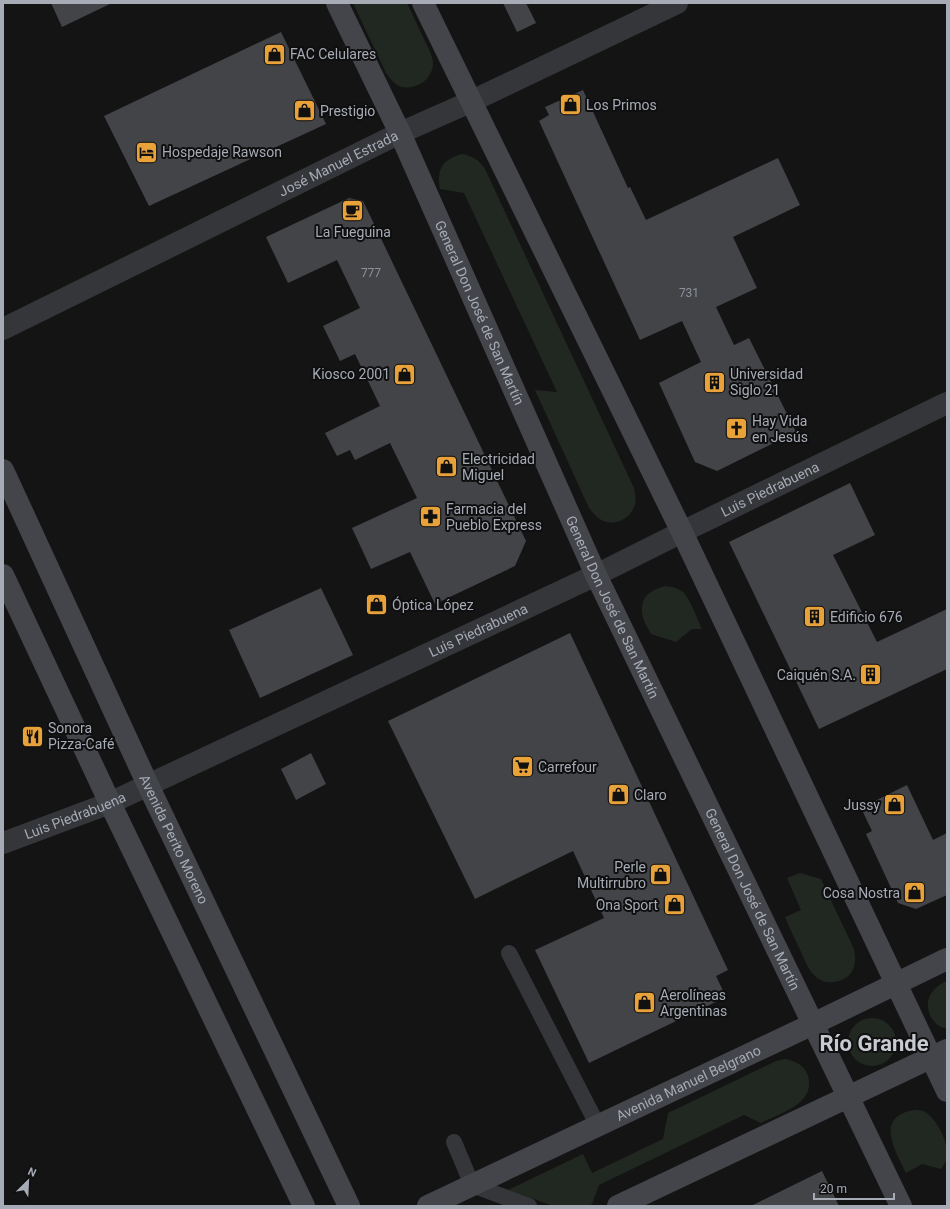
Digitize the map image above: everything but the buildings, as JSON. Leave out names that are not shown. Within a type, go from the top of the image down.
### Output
[{"type":"main road","name":"General Don José de San Martín","points":[[337,3],[400,133],[596,575],[901,1206]]},
{"type":"main road","points":[[423,3],[470,102],[682,532],[895,984],[939,1054],[947,1092]]},
{"type":"main road","name":"Avenida Perito Moreno","points":[[3,470],[148,785],[349,1206]]},
{"type":"main road","points":[[3,575],[110,803],[304,1206]]},
{"type":"main road","name":"Avenida Manuel Belgrano","points":[[428,1206],[947,959]]},
{"type":"main road","points":[[618,1206],[939,1054]]},
{"type":"street","name":"José Manuel Estrada","points":[[3,329],[400,133],[470,102],[677,3]]},
{"type":"street","name":"Luis Piedrabuena","points":[[3,844],[110,803],[596,575],[947,403]]},
{"type":"lane","points":[[509,952],[598,1126]]},
{"type":"lane","points":[[454,1142],[472,1186],[529,1206]]},
{"type":"shaded area","points":[[353,3],[407,3],[433,62],[427,79],[417,86],[411,87],[399,86],[393,82],[386,73]]},
{"type":"shaded area","points":[[462,154],[475,159],[485,169],[634,488],[636,498],[635,505],[629,515],[622,520],[612,523],[603,521],[589,508],[535,390],[557,392],[464,193],[440,189],[439,176],[442,166],[455,156]]},
{"type":"shaded area","points":[[666,586],[677,589],[686,595],[702,629],[692,629],[676,642],[651,634],[642,614],[642,605],[646,597],[652,591]]},
{"type":"shaded area","points":[[800,873],[821,879],[854,949],[854,968],[847,977],[839,981],[822,981],[812,973],[808,968],[785,917],[801,910],[787,878]]},
{"type":"shaded area","points":[[947,981],[947,1029],[941,1027],[932,1019],[929,1013],[928,1001],[930,995],[937,987]]},
{"type":"shaded area","points":[[872,1018],[881,1020],[889,1025],[894,1033],[896,1042],[894,1051],[889,1059],[881,1064],[872,1066],[863,1064],[855,1059],[850,1051],[848,1042],[850,1033],[855,1025],[863,1020]]},
{"type":"shaded area","points":[[785,1059],[799,1064],[807,1072],[809,1086],[807,1094],[802,1101],[786,1111],[761,1123],[744,1115],[599,1185],[592,1204],[588,1206],[554,1206],[508,1190],[583,1154],[592,1173],[663,1139],[668,1113],[776,1061]]},
{"type":"shaded area","points":[[914,1110],[922,1111],[928,1114],[941,1132],[946,1146],[947,1159],[941,1169],[922,1164],[906,1173],[897,1154],[891,1136],[891,1127],[894,1120],[902,1114]]},
{"type":"place","name":"FAC Celulares","points":[[275,54]]},
{"type":"place","name":"Los Primos","points":[[571,105]]},
{"type":"place","name":"Prestigio","points":[[304,111]]},
{"type":"place","name":"Hospedaje Rawson","points":[[146,152]]},
{"type":"place","name":"La Fueguina","points":[[353,210]]},
{"type":"place","name":"Kiosco 2001","points":[[405,374]]},
{"type":"place","name":"Universidad Siglo 21","points":[[715,382]]},
{"type":"place","name":"Hay Vida en Jesús","points":[[737,429]]},
{"type":"place","name":"Electricidad Miguel","points":[[446,467]]},
{"type":"place","name":"Farmacia del Pueblo Express","points":[[431,517]]},
{"type":"place","name":"Óptica López","points":[[376,605]]},
{"type":"place","name":"Edificio 676","points":[[815,617]]},
{"type":"place","name":"Caiquén S.A.","points":[[871,675]]},
{"type":"place","name":"Sonora Pizza-Café","points":[[32,736]]},
{"type":"place","name":"Carrefour","points":[[522,767]]},
{"type":"place","name":"Claro","points":[[619,795]]},
{"type":"place","name":"Jussy","points":[[895,805]]},
{"type":"place","name":"Perle Multirrubro","points":[[661,875]]},
{"type":"place","name":"Cosa Nostra","points":[[915,893]]},
{"type":"place","name":"Ona Sport","points":[[674,905]]},
{"type":"place","name":"Aerolíneas Argentinas","points":[[645,1003]]},
{"type":"district","name":"Río Grande","points":[[874,1043]]}]
